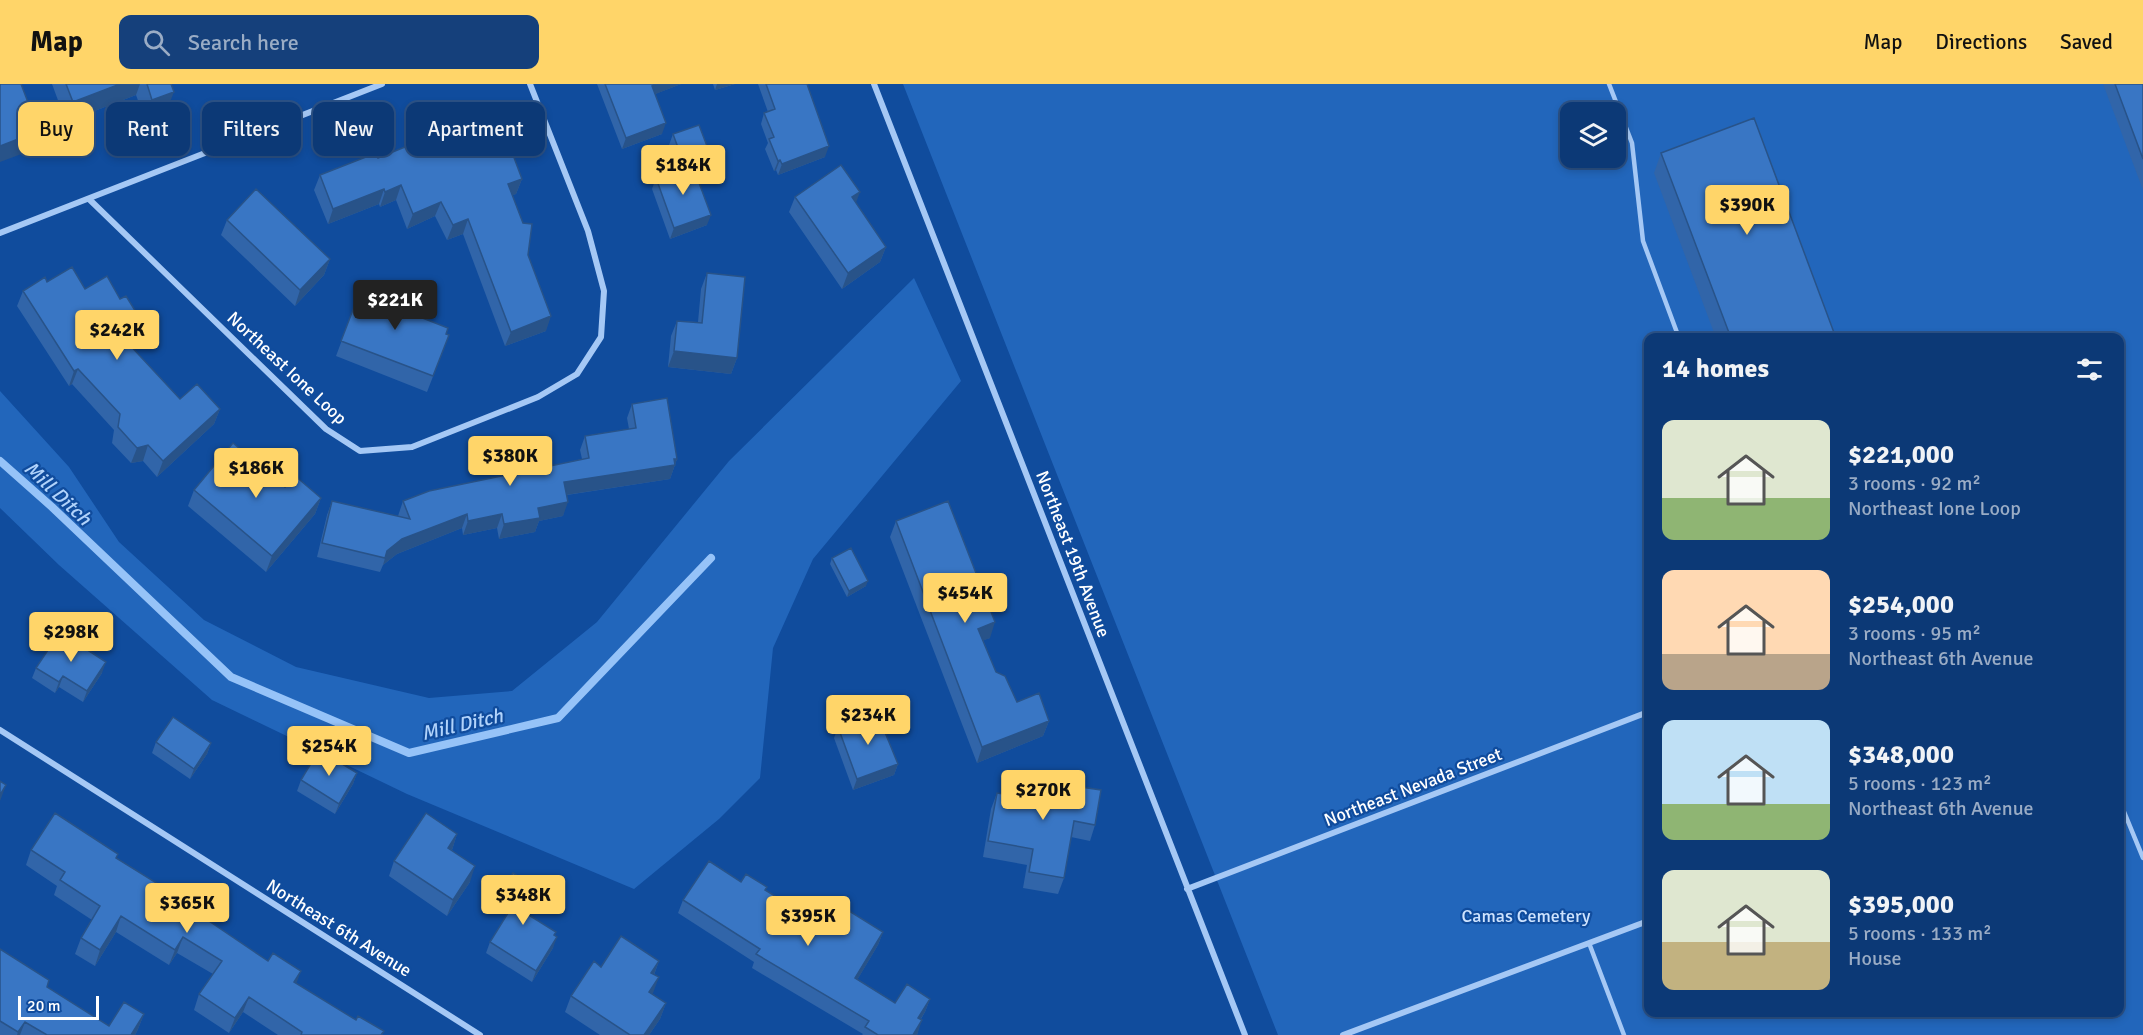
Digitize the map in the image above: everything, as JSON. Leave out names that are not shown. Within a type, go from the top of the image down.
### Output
[{"type":"street","points":[[0,233],[90,200],[381,84]]},
{"type":"street","name":"Northeast Ione Loop","points":[[90,200],[326,429],[360,451],[412,447],[538,397],[558,386],[577,374],[601,337],[604,291],[588,231],[530,84]]},
{"type":"street","name":"Northeast 19th Avenue","points":[[874,84],[1245,1035]]},
{"type":"street","name":"Northeast Nevada Street","points":[[1187,889],[1644,714]]},
{"type":"street","name":"Northeast 6th Avenue","points":[[0,730],[480,1035]]},
{"type":"street","points":[[1343,1035],[1644,922]]},
{"type":"lane","points":[[1609,84],[1632,143],[1642,241],[1677,333]]},
{"type":"lane","points":[[2124,812],[2143,858]]},
{"type":"lane","points":[[1589,943],[1624,1035]]},
{"type":"green space","name":"Camas Cemetery","points":[[903,84],[2143,84],[2143,1035],[1278,1035]]},
{"type":"green space","points":[[914,278],[961,381],[813,559],[773,648],[760,778],[719,819],[634,889],[407,794],[212,700],[59,565],[0,508],[0,391],[69,467],[119,542],[204,620],[296,667],[429,698],[512,691],[597,622],[729,461]]},
{"type":"building","points":[[0,84],[21,84],[28,102],[18,102],[18,139],[0,146]]},
{"type":"building","points":[[66,84],[120,84],[73,102]]},
{"type":"building","points":[[147,84],[171,84],[174,92],[152,100]]},
{"type":"building","points":[[605,84],[657,84],[652,86],[666,123],[626,138]]},
{"type":"building","points":[[766,84],[807,84],[829,146],[782,164],[780,160],[778,161],[769,139],[774,137],[764,113],[775,109]]},
{"type":"building","points":[[2115,84],[2143,84],[2143,159]]},
{"type":"building","points":[[1754,118],[1834,333],[1729,333],[1661,153]]},
{"type":"building","points":[[699,125],[710,154],[684,164],[673,134]]},
{"type":"building","points":[[406,147],[406,156],[513,156],[522,179],[508,184],[523,223],[532,224],[528,255],[551,316],[511,332],[468,219],[453,225],[441,202],[413,214],[401,185],[385,192],[384,189],[333,209],[320,175],[368,156],[378,158],[394,156],[394,151]]},
{"type":"building","points":[[692,164],[711,215],[674,228],[656,178]]},
{"type":"building","points":[[841,165],[860,192],[852,197],[886,247],[848,273],[795,197]]},
{"type":"building","points":[[256,189],[330,259],[300,290],[227,220]]},
{"type":"building","points":[[72,267],[85,289],[107,276],[120,299],[126,296],[146,328],[125,340],[180,399],[197,384],[220,409],[163,461],[148,445],[137,448],[118,427],[120,414],[78,369],[74,371],[23,291],[45,277],[47,282]]},
{"type":"building","points":[[707,273],[745,277],[737,358],[674,351],[677,321],[702,323]]},
{"type":"building","points":[[364,284],[424,307],[420,317],[448,328],[446,334],[449,335],[433,376],[341,341],[361,289],[369,297]]},
{"type":"building","points":[[667,398],[677,459],[674,459],[675,465],[564,482],[568,502],[538,508],[540,518],[504,524],[502,514],[468,521],[467,514],[402,539],[387,551],[385,558],[322,543],[332,501],[410,519],[403,501],[429,491],[589,458],[585,436],[636,428],[632,404]]},
{"type":"building","points":[[233,443],[285,487],[294,475],[321,498],[272,556],[194,490]]},
{"type":"building","points":[[948,501],[995,622],[978,629],[996,672],[1005,676],[1017,702],[1039,693],[1049,721],[982,747],[896,521]]},
{"type":"building","points":[[851,548],[868,581],[849,591],[832,558]]},
{"type":"building","points":[[60,632],[106,662],[87,691],[63,676],[59,682],[36,668]]},
{"type":"building","points":[[877,713],[898,764],[857,779],[838,727]]},
{"type":"building","points":[[173,717],[211,743],[194,769],[156,742]]},
{"type":"building","points":[[319,750],[357,773],[339,804],[301,780]]},
{"type":"building","points":[[1019,778],[1101,790],[1095,825],[1074,821],[1064,878],[1029,872],[1033,849],[988,841],[997,793],[1016,796]]},
{"type":"building","points":[[0,781],[6,785],[0,795]]},
{"type":"building","points":[[55,813],[118,854],[116,858],[179,897],[181,894],[213,914],[209,921],[268,961],[273,953],[301,971],[294,982],[356,1020],[358,1016],[384,1031],[381,1035],[301,1035],[302,1032],[249,997],[235,1018],[199,994],[222,961],[183,937],[175,950],[121,916],[100,950],[81,938],[100,906],[60,880],[65,872],[31,850]]},
{"type":"building","points":[[426,813],[457,834],[448,848],[475,866],[453,900],[394,861]]},
{"type":"building","points":[[709,861],[741,882],[746,874],[767,887],[765,890],[824,926],[838,904],[883,932],[855,978],[895,1003],[907,984],[930,999],[918,1018],[922,1020],[913,1035],[878,1035],[865,1027],[869,1021],[756,954],[760,949],[683,900]]},
{"type":"building","points":[[513,873],[541,891],[527,914],[556,932],[554,935],[557,937],[536,971],[490,942],[513,905],[498,896]]},
{"type":"building","points":[[621,936],[659,961],[651,973],[659,977],[649,992],[666,1003],[644,1035],[630,1035],[571,996],[594,961],[601,967]]},
{"type":"building","points":[[0,949],[49,980],[47,987],[109,1026],[124,1002],[144,1014],[131,1035],[47,1035],[25,1022],[18,1032],[0,1021]]},
{"type":"waterway","name":"Mill Ditch","points":[[0,461],[52,507],[231,677],[409,753],[558,718],[711,558]]}]
